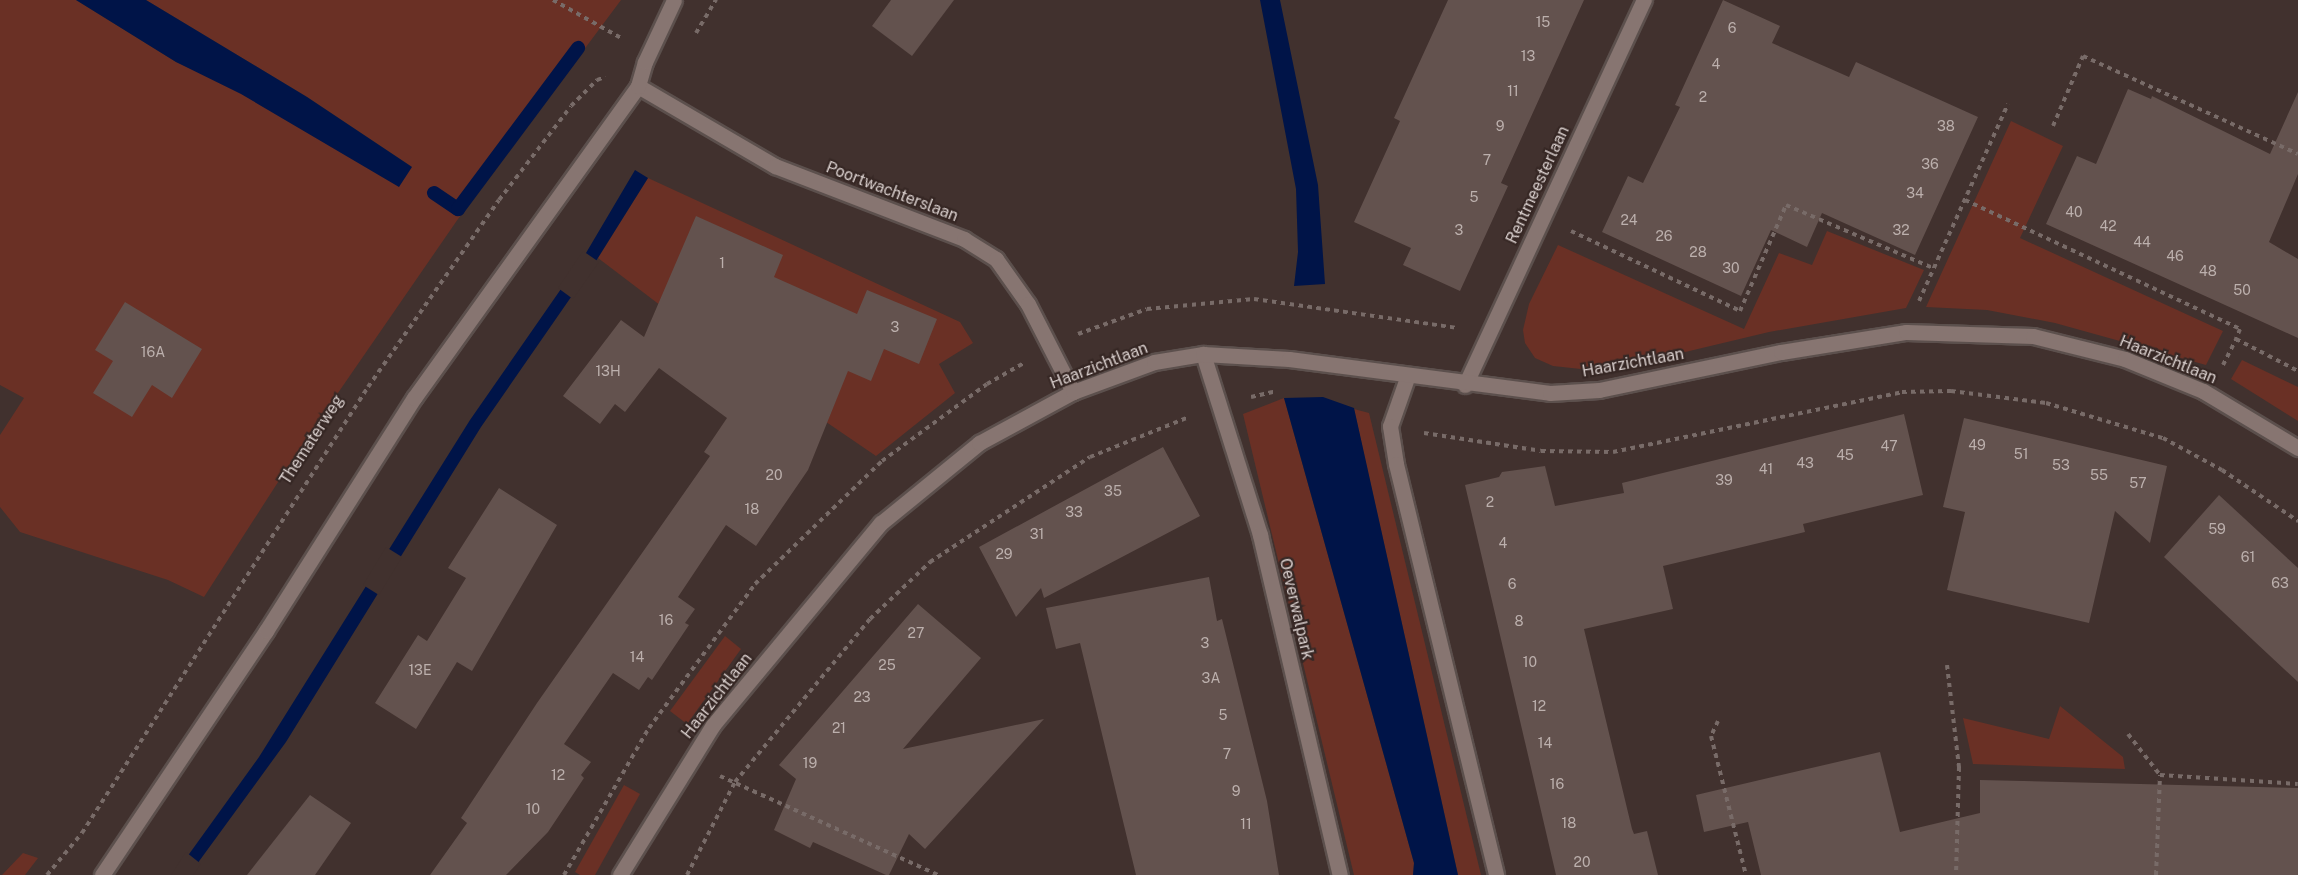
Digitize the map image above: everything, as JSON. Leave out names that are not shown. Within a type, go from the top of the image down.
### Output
[{"type":"street","points":[[102,875],[267,631],[414,398],[638,86],[646,59],[674,0]]},
{"type":"street","name":"Rentmeesterlaan","points":[[1465,385],[1644,0]]},
{"type":"street","name":"Poortwachterslaan","points":[[638,86],[775,166],[964,239],[996,259],[1028,304],[1073,392]]},
{"type":"street","name":"Haarzichtlaan","points":[[620,875],[713,725],[881,523],[979,443],[1073,392],[1154,362],[1203,354],[1289,359],[1465,385],[1550,393],[1599,390],[1781,352],[1906,332],[2033,336],[2125,359],[2209,395],[2298,448]]},
{"type":"street","name":"Oeverwalpark","points":[[1203,354],[1260,535],[1340,875]]},
{"type":"street","points":[[1408,375],[1390,426],[1496,875]]},
{"type":"path","points":[[553,0],[615,33],[646,59]]},
{"type":"path","points":[[2053,126],[2083,56],[2298,154]]},
{"type":"path","name":"Thematerweg","points":[[47,875],[82,833],[368,387],[499,200],[571,106],[597,80],[646,59]]},
{"type":"path","points":[[1906,332],[2008,104]]},
{"type":"path","points":[[1965,200],[2240,329],[2209,395]]},
{"type":"path","points":[[1543,218],[1740,311],[1786,205],[1933,268]]},
{"type":"path","points":[[2236,339],[2298,371]]},
{"type":"path","points":[[687,875],[735,782],[870,619],[930,562],[1090,457],[1219,404],[1281,390]]},
{"type":"path","points":[[1390,426],[1541,451],[1613,452],[1902,392],[1951,391],[2046,403],[2163,438],[2222,470],[2298,521]]},
{"type":"path","points":[[1947,665],[1959,767],[1956,875]]},
{"type":"path","points":[[1718,721],[1711,736],[1746,875]]},
{"type":"path","points":[[2128,734],[2160,775],[2156,875]]},
{"type":"path","points":[[689,762],[938,875]]},
{"type":"path","points":[[2160,775],[2298,784]]},
{"type":"shaded area","points":[[0,0],[76,0],[176,62],[412,167],[307,97],[146,0],[621,0],[458,219],[300,448],[204,597],[168,580],[20,532],[0,507],[0,435],[24,398],[0,385]]},
{"type":"shaded area","points":[[76,0],[146,0],[307,97],[412,167],[399,187],[241,94],[176,62]]},
{"type":"shaded area","points":[[1260,0],[1280,0],[1318,185],[1325,284],[1294,286],[1298,252],[1296,189]]},
{"type":"shaded area","points":[[2011,121],[2063,146],[2020,238],[2223,331],[2206,365],[2055,323],[1987,310],[1926,307]]},
{"type":"shaded area","points":[[635,170],[648,178],[596,261],[481,427],[286,742],[189,875],[174,875],[259,757],[470,420],[586,253]]},
{"type":"shaded area","points":[[648,178],[960,322],[973,343],[939,364],[955,393],[876,456],[706,340],[598,258]]},
{"type":"shaded area","points":[[1827,231],[1924,270],[1906,308],[1769,332],[1635,364],[1581,369],[1553,366],[1535,358],[1525,343],[1523,330],[1529,304],[1558,245],[1744,329],[1779,253],[1812,265]]},
{"type":"shaded area","points":[[2242,360],[2298,387],[2298,421],[2231,379]]},
{"type":"shaded area","points":[[1323,397],[1354,408],[1458,875],[1413,875],[1414,863],[1284,398]]},
{"type":"shaded area","points":[[1284,398],[1414,863],[1413,875],[1354,875],[1243,414]]},
{"type":"shaded area","points":[[1354,409],[1369,413],[1481,875],[1458,875]]},
{"type":"shaded area","points":[[725,636],[741,649],[687,724],[670,711]]},
{"type":"shaded area","points":[[2060,706],[2123,757],[2125,769],[1973,764],[1963,718],[2049,739]]},
{"type":"shaded area","points":[[624,785],[640,794],[595,875],[580,875],[575,872]]},
{"type":"shaded area","points":[[23,853],[38,858],[25,875],[2,875]]},
{"type":"pier","points":[[583,251],[599,262],[573,299],[558,288]]},
{"type":"pier","points":[[386,547],[402,557],[379,595],[363,585]]},
{"type":"pier","points":[[186,852],[201,864],[193,875],[171,875]]},
{"type":"building","points":[[891,0],[954,0],[912,56],[872,26]]},
{"type":"building","points":[[1448,0],[1584,0],[1501,183],[1508,186],[1460,291],[1403,265],[1411,248],[1354,222],[1400,121],[1394,118]]},
{"type":"building","points":[[1723,0],[1780,26],[1772,43],[1849,77],[1856,62],[1978,117],[1915,255],[1822,213],[1807,247],[1771,230],[1741,296],[1602,232],[1628,176],[1643,183],[1680,107],[1675,105]]},
{"type":"building","points":[[2128,89],[2151,99],[2152,96],[2270,154],[2298,92],[2298,174],[2269,242],[2298,259],[2298,338],[2046,224],[2077,156],[2096,164]]},
{"type":"building","points":[[696,216],[783,255],[774,277],[857,314],[867,290],[937,319],[919,364],[884,349],[871,381],[848,371],[808,470],[756,546],[726,525],[678,597],[695,609],[685,623],[689,625],[652,680],[648,677],[639,690],[613,673],[564,744],[591,762],[581,775],[584,778],[548,832],[506,875],[430,875],[467,823],[461,818],[537,703],[710,456],[704,452],[727,418],[659,368],[625,412],[615,404],[600,424],[563,396],[621,320],[644,337]]},
{"type":"building","points":[[125,302],[202,349],[172,398],[152,385],[132,417],[93,393],[113,361],[95,350]]},
{"type":"building","points":[[1904,414],[1923,495],[1803,524],[1805,532],[1663,566],[1673,609],[1584,629],[1632,829],[1634,834],[1647,831],[1658,875],[1556,875],[1465,485],[1499,477],[1502,472],[1545,466],[1555,506],[1624,493],[1622,483]]},
{"type":"building","points":[[1964,418],[2167,466],[2150,543],[2115,511],[2089,623],[1947,590],[1965,512],[1943,507]]},
{"type":"building","points":[[1163,447],[1200,516],[1044,598],[1041,588],[1016,617],[979,547]]},
{"type":"building","points":[[499,488],[557,525],[472,671],[457,662],[416,729],[375,703],[418,635],[427,641],[466,578],[448,568]]},
{"type":"building","points":[[2219,495],[2298,568],[2298,682],[2164,557]]},
{"type":"building","points":[[1209,577],[1217,621],[1222,619],[1267,801],[1279,875],[1136,875],[1080,643],[1056,649],[1046,608]]},
{"type":"building","points":[[918,604],[981,658],[903,749],[1044,719],[925,849],[909,834],[889,875],[886,875],[813,842],[810,848],[774,830],[796,779],[779,765]]},
{"type":"building","points":[[1880,752],[1900,832],[1980,813],[1980,780],[2298,788],[2298,875],[1761,875],[1748,822],[1704,832],[1696,795]]},
{"type":"building","points":[[310,795],[351,823],[315,875],[247,875]]},
{"type":"waterway","points":[[434,193],[458,209],[578,48]]}]
